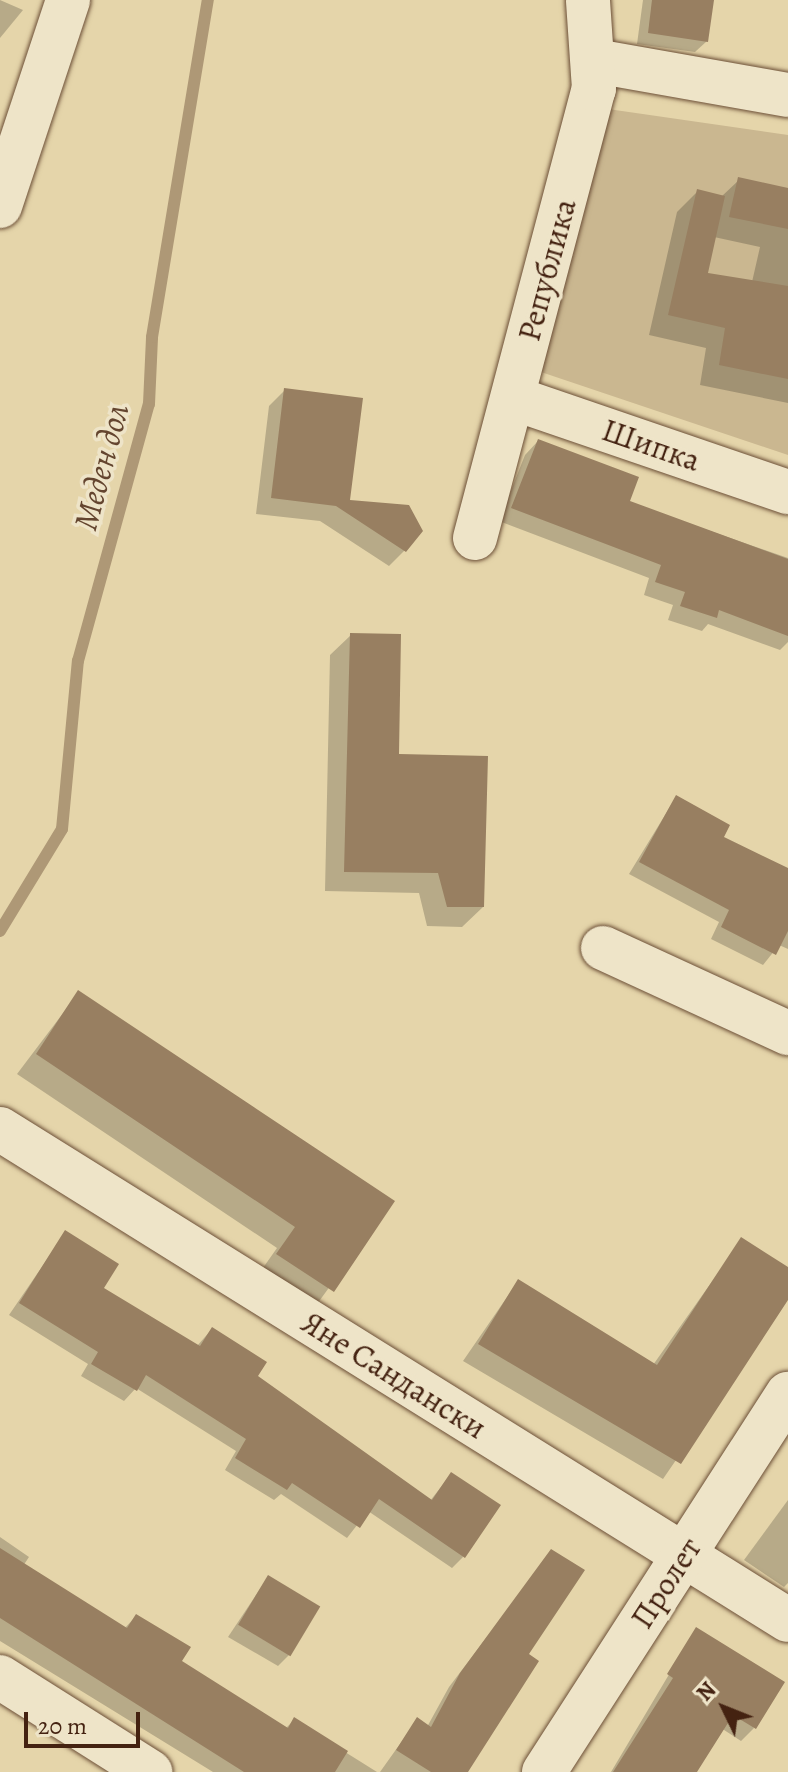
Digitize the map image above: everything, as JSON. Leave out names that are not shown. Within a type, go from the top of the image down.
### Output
[{"type":"street","points":[[0,206],[68,0]]},
{"type":"street","name":"Република","points":[[475,538],[513,398],[595,61],[588,0]]},
{"type":"street","points":[[595,61],[788,95]]},
{"type":"street","name":"Шипка","points":[[513,398],[788,492]]},
{"type":"street","points":[[603,948],[788,1033]]},
{"type":"street","name":"Яне Сандански","points":[[0,1129],[788,1620]]},
{"type":"street","name":"Пролет","points":[[544,1772],[788,1394]]},
{"type":"street","points":[[0,1677],[150,1772]]},
{"type":"shaded area","points":[[608,109],[788,135],[788,455],[535,370]]},
{"type":"building","points":[[652,0],[714,0],[708,42],[648,33]]},
{"type":"building","points":[[738,177],[788,188],[788,229],[729,217]]},
{"type":"building","points":[[697,189],[725,196],[708,273],[788,286],[788,379],[719,365],[725,328],[668,315]]},
{"type":"building","points":[[284,388],[363,398],[350,500],[409,505],[423,531],[406,552],[336,506],[271,498]]},
{"type":"building","points":[[538,439],[639,477],[630,501],[788,559],[788,636],[719,610],[717,618],[680,606],[685,592],[655,582],[661,565],[511,508]]},
{"type":"building","points":[[350,633],[401,634],[399,754],[488,756],[484,907],[447,907],[438,873],[344,872]]},
{"type":"building","points":[[676,795],[730,825],[724,837],[788,868],[788,931],[776,955],[721,927],[729,910],[639,862]]},
{"type":"building","points":[[78,990],[395,1201],[334,1292],[276,1254],[295,1227],[36,1054]]},
{"type":"building","points":[[65,1230],[119,1264],[104,1288],[200,1346],[212,1327],[267,1362],[258,1376],[432,1500],[451,1472],[501,1505],[465,1558],[379,1499],[360,1528],[292,1483],[287,1490],[235,1458],[246,1439],[146,1375],[137,1391],[91,1364],[98,1352],[19,1303]]},
{"type":"building","points":[[741,1237],[788,1267],[788,1300],[681,1464],[478,1344],[518,1279],[657,1365]]},
{"type":"building","points":[[0,1548],[127,1628],[136,1614],[191,1647],[182,1661],[288,1728],[294,1717],[348,1751],[335,1772],[244,1772],[0,1618]]},
{"type":"building","points":[[551,1549],[585,1570],[529,1654],[539,1661],[468,1772],[431,1772],[396,1750],[417,1717],[431,1727],[460,1673]]},
{"type":"building","points":[[268,1575],[320,1606],[290,1656],[238,1625]]},
{"type":"building","points":[[696,1627],[785,1682],[756,1729],[733,1715],[697,1772],[613,1772],[673,1678],[667,1674]]},
{"type":"waterway","name":"Меден дол","points":[[0,931],[62,829],[78,661],[149,404],[152,337],[208,0]]}]
